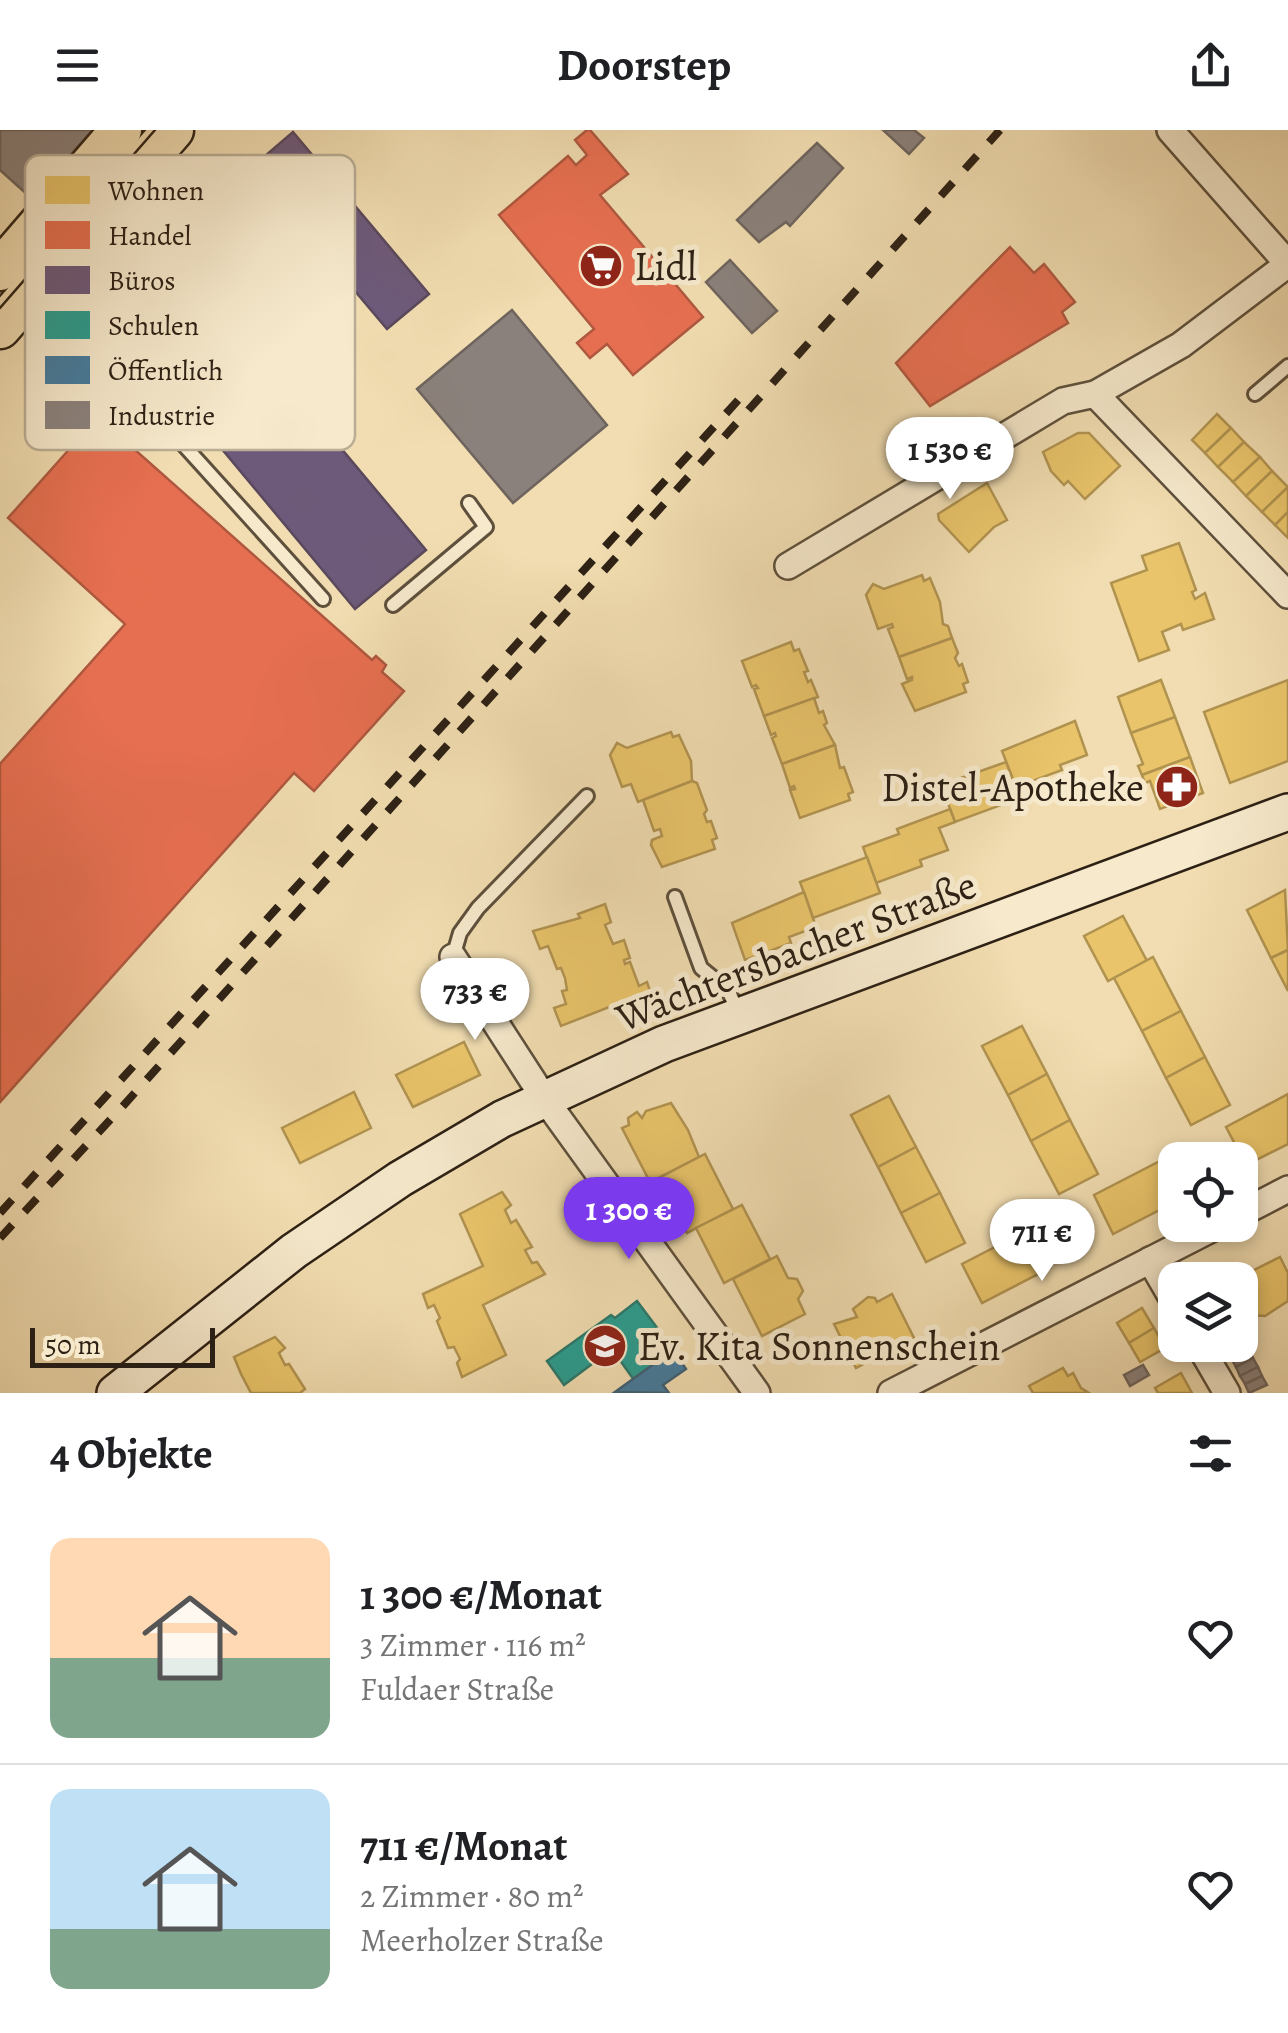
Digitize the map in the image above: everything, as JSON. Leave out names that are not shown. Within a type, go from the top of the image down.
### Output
[{"type":"main road","points":[[99,155],[121,130]]},
{"type":"main road","points":[[150,155],[172,130]]},
{"type":"main road","points":[[0,270],[25,241]]},
{"type":"main road","points":[[0,328],[25,299]]},
{"type":"street","points":[[788,566],[1063,401],[1096,394],[1181,345],[1288,264],[1172,131]]},
{"type":"street","points":[[1096,394],[1288,595]]},
{"type":"street","name":"Wächtersbacher Straße","points":[[115,1393],[237,1294],[358,1206],[453,1146],[544,1098],[664,1044],[1288,812]]},
{"type":"street","points":[[453,957],[544,1098],[757,1393]]},
{"type":"street","points":[[1258,1204],[1288,1188]]},
{"type":"street","points":[[891,1393],[1185,1242]]},
{"type":"street","points":[[1150,1260],[1158,1274]]},
{"type":"street","points":[[1209,1362],[1227,1393]]},
{"type":"lane","points":[[1255,394],[1288,366]]},
{"type":"lane","points":[[188,450],[323,599]]},
{"type":"lane","points":[[392,605],[486,527],[469,504]]},
{"type":"lane","points":[[453,957],[460,933],[478,908],[587,796]]},
{"type":"lane","points":[[675,897],[701,968],[728,990],[740,1016]]},
{"type":"building: Wohnen","points":[[1217,414],[1231,428],[1205,453],[1192,440]]},
{"type":"building: Wohnen","points":[[1231,428],[1244,442],[1218,467],[1205,453]]},
{"type":"building: Wohnen","points":[[1078,433],[1089,433],[1120,466],[1085,499],[1068,481],[1064,485],[1051,471],[1043,452]]},
{"type":"building: Wohnen","points":[[1244,442],[1260,457],[1233,482],[1218,467]]},
{"type":"building: Wohnen","points":[[1260,457],[1272,471],[1246,496],[1233,482]]},
{"type":"building: Wohnen","points":[[1272,471],[1288,487],[1262,512],[1246,496]]},
{"type":"building: Wohnen","points":[[987,483],[1007,520],[994,527],[969,552],[939,520],[938,514]]},
{"type":"building: Wohnen","points":[[1288,487],[1288,512],[1275,525],[1262,512]]},
{"type":"building: Wohnen","points":[[1288,512],[1288,538],[1275,525]]},
{"type":"building: Wohnen","points":[[1179,543],[1196,590],[1192,592],[1195,599],[1205,593],[1214,619],[1183,630],[1181,624],[1162,632],[1169,650],[1139,661],[1111,583],[1147,570],[1142,556]]},
{"type":"building: Wohnen","points":[[922,575],[924,581],[930,578],[940,602],[943,624],[948,626],[952,638],[899,657],[888,629],[892,624],[878,629],[866,595],[873,584],[884,589]]},
{"type":"building: Wohnen","points":[[952,638],[958,653],[955,658],[959,666],[962,664],[968,682],[963,684],[966,692],[915,711],[902,684],[912,677],[907,679],[899,657]]},
{"type":"building: Wohnen","points":[[791,642],[794,651],[799,649],[808,671],[804,672],[818,697],[764,716],[754,689],[758,688],[752,687],[742,661]]},
{"type":"building: Wohnen","points":[[1161,680],[1175,717],[1131,733],[1118,697]]},
{"type":"building: Wohnen","points":[[1288,680],[1288,761],[1230,783],[1204,712]]},
{"type":"building: Wohnen","points":[[814,698],[835,745],[782,764],[772,738],[775,733],[771,735],[764,716]]},
{"type":"building: Wohnen","points":[[1175,717],[1190,757],[1142,775],[1138,766],[1143,764],[1131,733]]},
{"type":"building: Wohnen","points":[[1075,721],[1087,755],[1060,765],[1062,770],[1016,787],[1002,751]]},
{"type":"building: Wohnen","points":[[671,732],[673,737],[679,735],[691,761],[692,781],[638,802],[631,784],[622,787],[610,755],[617,743],[627,748]]},
{"type":"building: Wohnen","points":[[835,745],[840,768],[844,767],[853,792],[848,794],[850,800],[800,818],[790,790],[794,786],[790,788],[782,764]]},
{"type":"building: Wohnen","points":[[1190,757],[1203,793],[1160,809],[1150,781],[1145,783],[1142,775]]},
{"type":"building: Wohnen","points":[[1006,762],[1020,798],[955,822],[941,785]]},
{"type":"building: Wohnen","points":[[692,781],[697,783],[707,810],[704,814],[717,838],[712,840],[715,849],[662,867],[651,845],[652,840],[662,836],[660,829],[654,831],[643,800]]},
{"type":"building: Wohnen","points":[[950,809],[955,822],[939,828],[948,850],[920,860],[922,866],[876,883],[863,847]]},
{"type":"building: Wohnen","points":[[867,857],[880,893],[813,918],[800,882]]},
{"type":"building: Wohnen","points":[[1285,890],[1288,950],[1271,958],[1247,910]]},
{"type":"building: Wohnen","points":[[804,892],[816,927],[789,937],[791,943],[745,960],[732,923]]},
{"type":"building: Wohnen","points":[[605,904],[611,922],[605,925],[613,944],[624,940],[630,958],[624,960],[625,964],[630,962],[639,986],[647,982],[653,1000],[625,1010],[622,1002],[561,1026],[554,1008],[566,1004],[562,991],[567,990],[565,978],[548,946],[540,949],[533,931],[580,918],[578,914]]},
{"type":"building: Wohnen","points":[[1123,916],[1147,961],[1108,981],[1084,936]]},
{"type":"building: Wohnen","points":[[1288,950],[1288,991],[1271,958]]},
{"type":"building: Wohnen","points":[[1153,957],[1181,1011],[1142,1031],[1114,978]]},
{"type":"building: Wohnen","points":[[1181,1011],[1205,1057],[1166,1078],[1142,1031]]},
{"type":"building: Wohnen","points":[[1022,1026],[1047,1074],[1008,1095],[982,1046]]},
{"type":"building: Wohnen","points":[[464,1042],[480,1075],[413,1107],[396,1075]]},
{"type":"building: Wohnen","points":[[1205,1057],[1230,1105],[1191,1125],[1166,1078]]},
{"type":"building: Wohnen","points":[[1047,1074],[1070,1120],[1031,1141],[1008,1095]]},
{"type":"building: Wohnen","points":[[354,1092],[371,1128],[300,1163],[282,1128]]},
{"type":"building: Wohnen","points":[[1288,1094],[1288,1144],[1258,1159],[1258,1142],[1234,1142],[1226,1127]]},
{"type":"building: Wohnen","points":[[889,1096],[916,1147],[878,1167],[851,1115]]},
{"type":"building: Wohnen","points":[[671,1103],[699,1157],[650,1182],[622,1128],[629,1125],[628,1118],[637,1112],[642,1118],[646,1111]]},
{"type":"building: Wohnen","points":[[1070,1120],[1098,1174],[1059,1194],[1031,1141]]},
{"type":"building: Wohnen","points":[[916,1147],[940,1193],[901,1213],[878,1167]]},
{"type":"building: Wohnen","points":[[705,1154],[733,1209],[687,1233],[659,1178]]},
{"type":"building: Wohnen","points":[[1158,1162],[1158,1211],[1113,1234],[1094,1195]]},
{"type":"building: Wohnen","points":[[502,1192],[511,1205],[505,1210],[511,1223],[516,1220],[532,1247],[525,1250],[545,1274],[483,1305],[506,1355],[462,1377],[457,1363],[460,1359],[454,1347],[448,1348],[434,1305],[428,1308],[423,1294],[483,1266],[460,1214]]},
{"type":"building: Wohnen","points":[[940,1193],[965,1243],[926,1262],[901,1213]]},
{"type":"building: Wohnen","points":[[742,1205],[770,1259],[724,1283],[696,1228]]},
{"type":"building: Wohnen","points":[[1030,1229],[1050,1268],[982,1303],[962,1264]]},
{"type":"building: Wohnen","points":[[777,1256],[788,1278],[797,1279],[803,1291],[798,1299],[805,1314],[762,1336],[733,1279]]},
{"type":"building: Wohnen","points":[[1280,1257],[1288,1273],[1288,1301],[1265,1316],[1258,1316],[1258,1268]]},
{"type":"building: Wohnen","points":[[892,1294],[914,1338],[856,1368],[834,1324],[857,1317],[853,1309],[868,1297],[877,1302]]},
{"type":"building: Wohnen","points":[[1142,1308],[1154,1328],[1129,1343],[1117,1323]]},
{"type":"building: Wohnen","points":[[1154,1328],[1158,1352],[1140,1362],[1129,1343]]},
{"type":"building: Wohnen","points":[[275,1337],[285,1348],[279,1353],[285,1365],[289,1364],[305,1389],[300,1393],[251,1393],[241,1374],[234,1357]]},
{"type":"building: Wohnen","points":[[1063,1368],[1068,1376],[1073,1373],[1081,1388],[1089,1393],[1033,1393],[1029,1386]]},
{"type":"building: Wohnen","points":[[1181,1373],[1192,1393],[1158,1393],[1155,1388]]},
{"type":"building: Handel","name":"Lidl","points":[[587,130],[628,174],[600,195],[703,317],[633,375],[607,344],[590,358],[577,343],[594,329],[499,215],[568,156],[576,165],[587,155],[575,140]]},
{"type":"building: Handel","points":[[1010,247],[1034,273],[1044,264],[1075,302],[1062,312],[1068,323],[930,406],[896,363]]},
{"type":"building: Handel","points":[[69,450],[135,450],[372,660],[376,656],[386,665],[382,672],[404,691],[314,791],[294,773],[0,1102],[0,764],[125,624],[8,518]]},
{"type":"building: Büros","points":[[293,132],[312,155],[266,155]]},
{"type":"building: Büros","points":[[355,206],[429,294],[387,329],[355,291]]},
{"type":"building: Büros","points":[[223,450],[343,450],[426,550],[355,609]]},
{"type":"building: Schulen","name":"Ev. Kita Sonnenschein","points":[[637,1301],[658,1329],[639,1343],[655,1365],[634,1380],[612,1349],[564,1385],[547,1361]]},
{"type":"building: Öffentlich","points":[[673,1350],[686,1369],[663,1385],[669,1393],[615,1392]]},
{"type":"building: Industrie","points":[[0,130],[93,130],[70,155],[25,155],[25,193],[0,170]]},
{"type":"building: Industrie","points":[[883,130],[914,130],[924,138],[909,154]]},
{"type":"building: Industrie","points":[[817,143],[843,168],[790,226],[786,222],[759,242],[737,220]]},
{"type":"building: Industrie","points":[[730,260],[777,311],[752,333],[706,282]]},
{"type":"building: Industrie","points":[[512,310],[607,425],[513,503],[417,389]]},
{"type":"building: Industrie","points":[[1255,1362],[1258,1367],[1240,1376],[1236,1367]]},
{"type":"building: Industrie","points":[[1143,1365],[1149,1375],[1130,1386],[1124,1375]]},
{"type":"building: Industrie","points":[[1258,1367],[1262,1376],[1245,1384],[1240,1376]]},
{"type":"building: Industrie","points":[[1262,1376],[1267,1385],[1249,1393],[1245,1384]]},
{"type":"tram line","points":[[133,155],[155,130]]},
{"type":"tram line","points":[[0,308],[25,279]]},
{"type":"railway","points":[[0,1238],[1000,130]]},
{"type":"railway","points":[[0,1213],[741,397]]},
{"type":"place","name":"Lidl","points":[[601,266]]},
{"type":"place","name":"Distel-Apotheke","points":[[1177,787]]},
{"type":"place","name":"Ev. Kita Sonnenschein","points":[[605,1346]]}]
